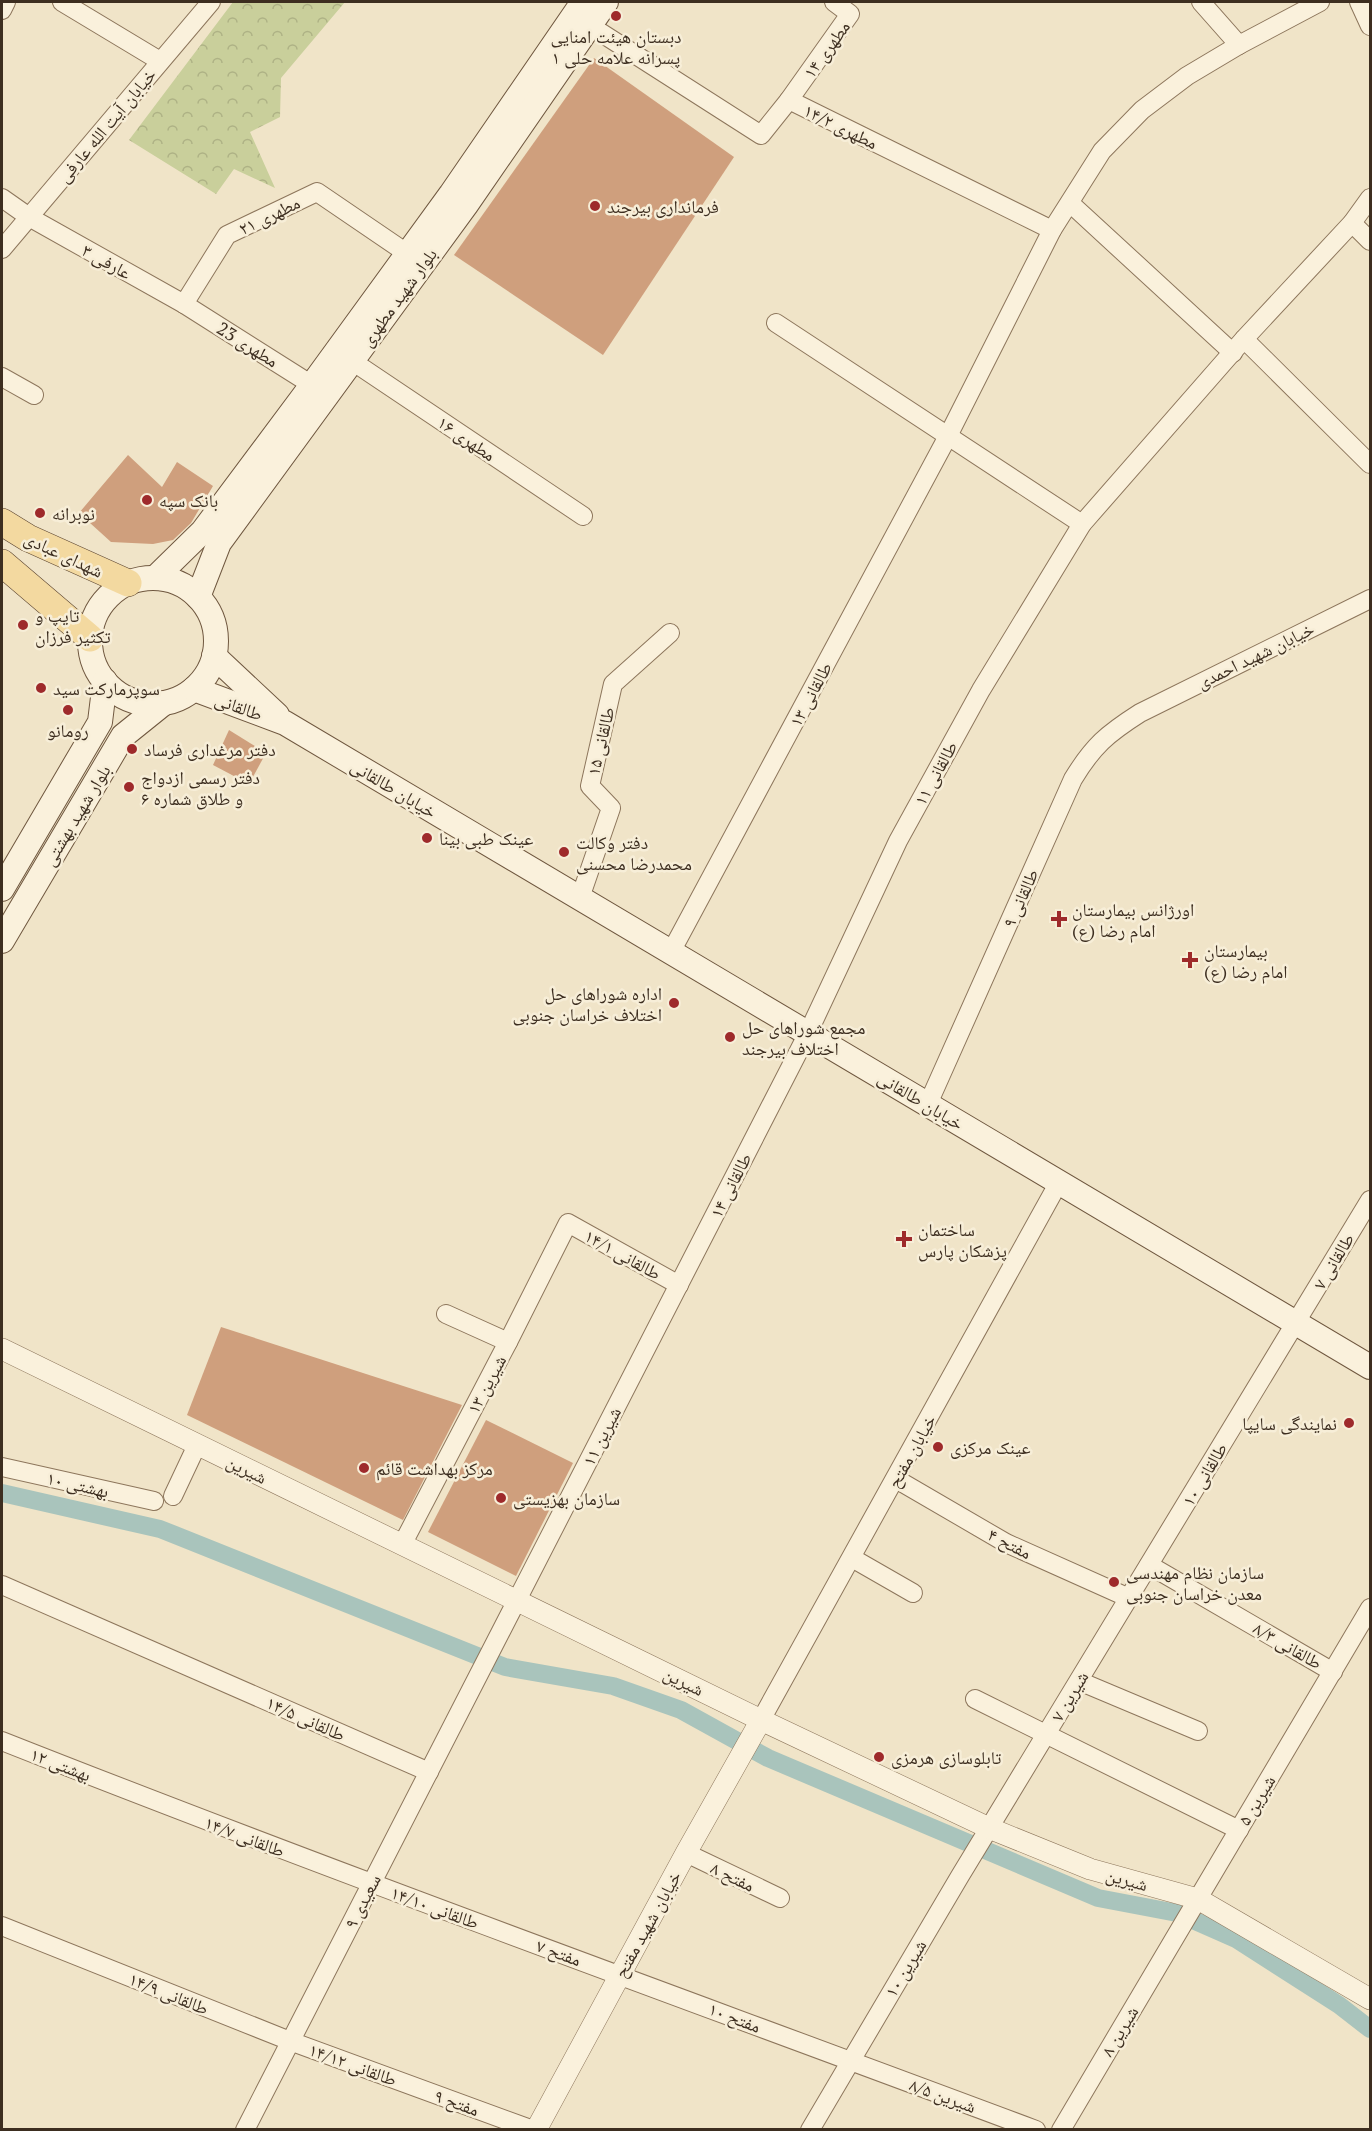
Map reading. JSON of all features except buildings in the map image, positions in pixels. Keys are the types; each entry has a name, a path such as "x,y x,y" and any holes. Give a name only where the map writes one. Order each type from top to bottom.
{"main road":[{"name":"بلوار شهید مطهری","path":"155,578 203,531 312,385 451,194 584,2"},
{"name":"بلوار شهید مطهری","path":"198,597 219,543 466,205 606,2"},
{"name":"شهدای عبادی","path":"2,522 27,538 128,583"},
{"path":"4,571 21,569 30,563 34,547 27,538"},
{"name":"شهدای عبادی","path":"4,571 90,638"},
{"path":"155,578 171,580 186,587 198,597 208,610 214,624 216,640 214,656 207,674 194,689 180,698 164,703 148,703 132,700 117,692 105,681 96,668 91,653 90,638 93,621 101,605 113,592 128,583 155,578"},
{"path":"214,656 285,723"},
{"name":"بلوار شهید بهشتی","path":"2,889 100,722 105,681"},
{"name":"طالقانی","path":"194,689 285,723"},
{"name":"بلوار شهید بهشتی","path":"2,941 123,736 164,703"},
{"name":"خیابان طالقانی","path":"285,723 1371,1367"}],"street":[{"path":"2,10 6,2"},
{"path":"62,2 160,61"},
{"name":"خیابان آیت الله عارفی","path":"2,249 211,2"},
{"name":"مطهری ۱۴","path":"789,100 855,8 834,2"},
{"path":"1201,2 1239,45"},
{"name":"طالقانی ۱۳","path":"671,952 948,436 1052,230 1102,151 1142,110 1187,76 1239,45 1320,2"},
{"path":"1359,2 1371,26"},
{"name":"مطهری ۱۴/۲","path":"589,26 761,135 789,100 1052,230"},
{"name":"مطهری ۲۱","path":"184,304 228,235 317,192 408,254"},
{"name":"عارفی ۳","path":"2,198 29,217 184,304"},
{"name":"طالقانی ۱۱","path":"808,1033 902,834 981,690 1082,524 1244,339 1352,223 1371,198"},
{"path":"1070,203 1233,353"},
{"path":"1352,223 1371,240"},
{"name":"مطهری 23","path":"184,304 312,385"},
{"path":"776,323 1082,524"},
{"path":"1244,339 1371,464"},
{"name":"مطهری ۱۶","path":"352,360 583,516"},
{"path":"2,377 34,395"},
{"name":"خیابان شهید احمدی","path":"1140,713 1371,599"},
{"name":"طالقانی ۱۵","path":"580,898 611,808 590,786 613,684 670,633"},
{"name":"طالقانی ۹","path":"928,1104 1073,779 1090,752 1116,728 1140,713"},
{"name":"طالقانی ۱۴","path":"652,1336 808,1033"},
{"name":"خیابان مفتح","path":"761,1720 1059,1182"},
{"name":"طالقانی ۷","path":"1296,1322 1371,1200"},
{"name":"طالقانی ۱۴/۱","path":"568,1223 679,1285"},
{"name":"شیرین ۱۳","path":"402,1545 568,1223"},
{"path":"446,1314 508,1342"},
{"name":"طالقانی ۱۰","path":"1149,1564 1296,1322"},
{"name":"شیرین ۱۱","path":"498,1637 652,1336"},
{"name":"شیرین","path":"2,1349 761,1720 989,1828 1090,1869 1198,1899 1371,1999"},
{"path":"173,1496 197,1445"},
{"name":"بهشتی ۱۰","path":"2,1467 154,1502"},
{"name":"مفتح ۴","path":"896,1479 1006,1543 1129,1598"},
{"path":"852,1558 913,1593"},
{"name":"شیرین ۷","path":"960,1876 1149,1564"},
{"name":"طالقانی ۸/۳","path":"1149,1564 1333,1672"},
{"name":"طالقانی ۱۴/۵","path":"2,1585 429,1772"},
{"name":"شیرین ۵","path":"1178,1933 1371,1608"},
{"name":"سعیدی ۹","path":"245,2130 498,1637"},
{"path":"1079,1681 1198,1731"},
{"path":"975,1700 1239,1830"},
{"name":"خیابان شهید مفتح","path":"535,2130 761,1720"},
{"name":"بهشتی ۱۲","path":"2,1741 120,1788"},
{"name":"طالقانی ۱۴/۷","path":"120,1788 371,1884"},
{"name":"مفتح ۸","path":"686,1853 780,1898"},
{"name":"شیرین ۱۰","path":"810,2130 960,1876"},
{"name":"طالقانی ۱۴/۱۰","path":"371,1884 499,1931"},
{"name":"طالقانی ۱۴/۹","path":"2,1926 290,2041"},
{"name":"مفتح ۷","path":"499,1931 620,1974"},
{"name":"شیرین ۸","path":"1061,2130 1178,1933"},
{"name":"مفتح ۱۰","path":"620,1974 851,2061"},
{"name":"طالقانی ۱۴/۱۲","path":"290,2041 415,2087"},
{"name":"شیرین ۸/۵","path":"851,2061 1036,2130"},
{"name":"مفتح ۹","path":"415,2087 535,2130"}],"green space":[{"path":"233,2 345,2 281,78 280,117 250,132 275,188 234,169 216,194 129,140"}],"waterway":[{"path":"2,1493 160,1529 505,1667 613,1686 681,1710 768,1758 1098,1898 1177,1913 1236,1939 1339,2005 1370,2029"}],"place":[{"name":"دبستان هیئت امنایی پسرانه علامه حلی ۱","path":"616,16"},
{"name":"فرمانداری بیرجند","path":"595,206"},
{"name":"بانک سپه","path":"147,500"},
{"name":"نوبرانه","path":"40,513"},
{"name":"تایپ و تکثیر فرزان","path":"23,625"},
{"name":"سوپرمارکت سید","path":"41,688"},
{"name":"رومانو","path":"68,710"},
{"name":"دفتر مرغداری فرساد","path":"132,749"},
{"name":"دفتر رسمی ازدواج و طلاق شماره ۶","path":"129,787"},
{"name":"عینک طبی بینا","path":"427,838"},
{"name":"دفتر وکالت محمدرضا محسنی","path":"564,852"},
{"name":"اورژانس بیمارستان امام رضا (ع)","path":"1059,919"},
{"name":"بیمارستان امام رضا (ع)","path":"1190,960"},
{"name":"اداره شوراهای حل اختلاف خراسان جنوبی","path":"674,1003"},
{"name":"مجمع شوراهای حل اختلاف بیرجند","path":"730,1037"},
{"name":"ساختمان پزشکان پارس","path":"904,1239"},
{"name":"نمایندگی سایپا","path":"1349,1423"},
{"name":"عینک مرکزی","path":"938,1447"},
{"name":"مرکز بهداشت قائم","path":"364,1468"},
{"name":"سازمان بهزیستی","path":"501,1498"},
{"name":"سازمان نظام مهندسی معدن خراسان جنوبی","path":"1114,1582"},
{"name":"تابلوسازی هرمزی","path":"879,1757"}]}
